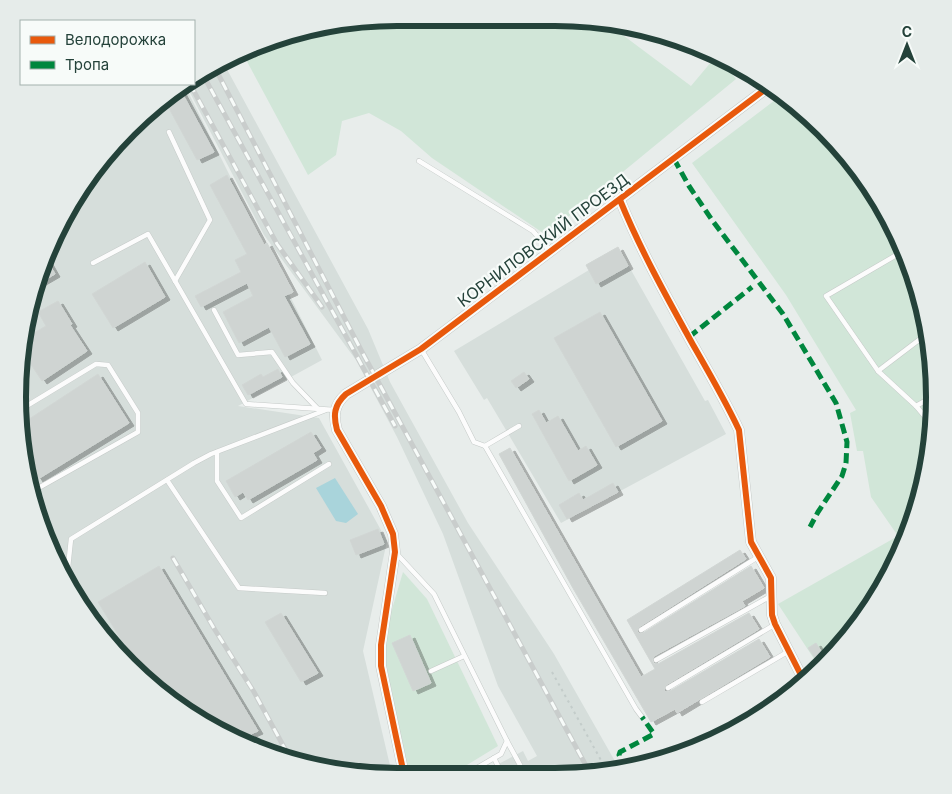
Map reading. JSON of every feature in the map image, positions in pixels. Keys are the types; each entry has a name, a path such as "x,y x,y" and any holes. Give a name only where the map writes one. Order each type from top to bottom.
{"street":[{"name":"КОРНИЛОВСКИЙ ПРОЕЗД","path":"331,410 346,394 422,349 763,91"},
{"path":"620,200 631,228 739,430 751,542 771,578 772,615 775,624 801,674"},
{"path":"331,410 337,430 390,523 393,534 395,552 381,645 381,666 402,768"}],"lane":[{"path":"169,132 210,220 175,282"},
{"path":"419,162 533,231 551,252"},
{"path":"93,263 148,234 246,404 331,410"},
{"path":"897,254 826,296 878,371 925,417"},
{"path":"214,310 238,355 272,352 293,383 318,409"},
{"path":"878,371 921,338"},
{"path":"422,349 459,412 474,442 485,446 642,718"},
{"path":"26,405 96,364 108,365 138,413 138,432 38,489"},
{"path":"916,406 926,401"},
{"path":"68,568 71,540 194,463 217,452 331,410"},
{"path":"485,446 519,426"},
{"path":"217,452 218,481 241,518 329,464"},
{"path":"167,480 240,588 325,593"},
{"path":"395,552 434,594 522,768"},
{"path":"641,630 759,556"},
{"path":"656,660 771,596"},
{"path":"668,688 775,624"},
{"path":"702,702 789,651"},
{"path":"431,671 464,656"},
{"path":"477,768 501,754 507,741"},
{"path":"494,758 499,768"}],"path":[{"path":"552,672 604,765"}],"shaded area":[{"path":"226,68 368,329 390,382 468,523 554,654 616,763 555,768 491,768 523,751 528,761 537,756 498,686 443,534 397,437 356,360 264,235 189,90"},
{"path":"188,91 322,360 238,406 319,418 387,541 363,651 391,768 349,765 325,761 255,740 212,718 171,691 118,641 103,623 76,582 54,539 46,516 33,469 29,445 26,397 29,349 33,325 46,278 64,233 103,171 153,118"},
{"path":"618,247 705,401 708,400 726,434 561,523 487,398 484,400 454,351 589,270 586,265"}],"green space":[{"path":"397,26 555,26 603,29 618,32 691,86 712,61 728,69 736,79 546,235 432,158 401,131 369,113 342,121 336,155 308,175 245,58 278,46 325,33 349,29"},
{"path":"776,99 781,103 834,153 863,191 888,233 898,255 919,325 925,373 925,421 919,469 906,516 898,539 888,561 863,603 849,623 815,661 778,604 898,536 871,497 863,451 857,451 850,413 856,410 786,295 692,163"},
{"path":"403,572 427,599 498,746 462,768 407,768 384,664 387,626"}],"water":[{"path":"335,478 358,514 346,523 336,521 316,488"}],"building":[{"path":"183,95 214,152 197,160 168,106"},
{"path":"227,175 264,245 267,243 293,292 284,296 310,344 285,357 269,327 239,343 223,312 253,296 247,283 201,307 195,296 241,272 235,260 247,254 210,185"},
{"path":"618,247 628,266 596,284 586,265"},
{"path":"145,262 165,297 113,328 92,294"},
{"path":"50,266 55,274 46,279"},
{"path":"58,301 72,324 70,325 87,351 42,381 28,360 31,334 46,326 38,312"},
{"path":"600,312 662,421 616,447 554,338"},
{"path":"278,369 282,377 248,395 242,385 261,374 263,377"},
{"path":"524,372 529,379 516,388 511,381"},
{"path":"98,374 129,423 38,479 33,469 27,420"},
{"path":"539,410 546,423 558,416 578,451 586,446 597,465 569,481 532,414"},
{"path":"311,432 321,448 313,453 317,460 248,500 243,492 235,497 226,481"},
{"path":"510,448 641,677 655,669 627,620 740,550 746,559 639,627 637,631 640,634 643,633 751,566 764,588 742,601 745,606 654,656 652,660 654,664 658,664 749,613 759,629 666,685 664,690 666,692 670,691 759,639 770,657 677,713 675,709 651,722 574,590 499,454"},
{"path":"613,483 618,492 567,519 559,505 579,493 583,500"},
{"path":"378,529 384,544 356,555 350,540"},
{"path":"159,566 258,731 251,734 254,740 233,730 191,705 153,676 129,653 98,602"},
{"path":"281,613 318,673 301,682 265,622"},
{"path":"410,635 431,683 413,691 392,643"},
{"path":"816,643 822,653 816,660 808,648"}],"railway":[{"path":"218,73 361,350 586,766"},
{"path":"206,80 395,426"},
{"path":"192,88 277,244 322,307"},
{"path":"173,558 254,692 286,750"}],"marked path":[{"path":"674,159 689,186 712,220 783,314 836,403 847,442 846,463 842,476 810,527"},
{"path":"689,337 752,287"},
{"path":"622,762 619,755 620,752 654,734 642,717"}],"cycle path":[{"path":"402,768 381,666 381,645 395,552 393,534 381,506 337,430 335,415 339,402 346,394 421,349 763,91"},
{"path":"620,200 654,272 739,430 751,542 771,578 772,615 775,624 801,674"}]}
